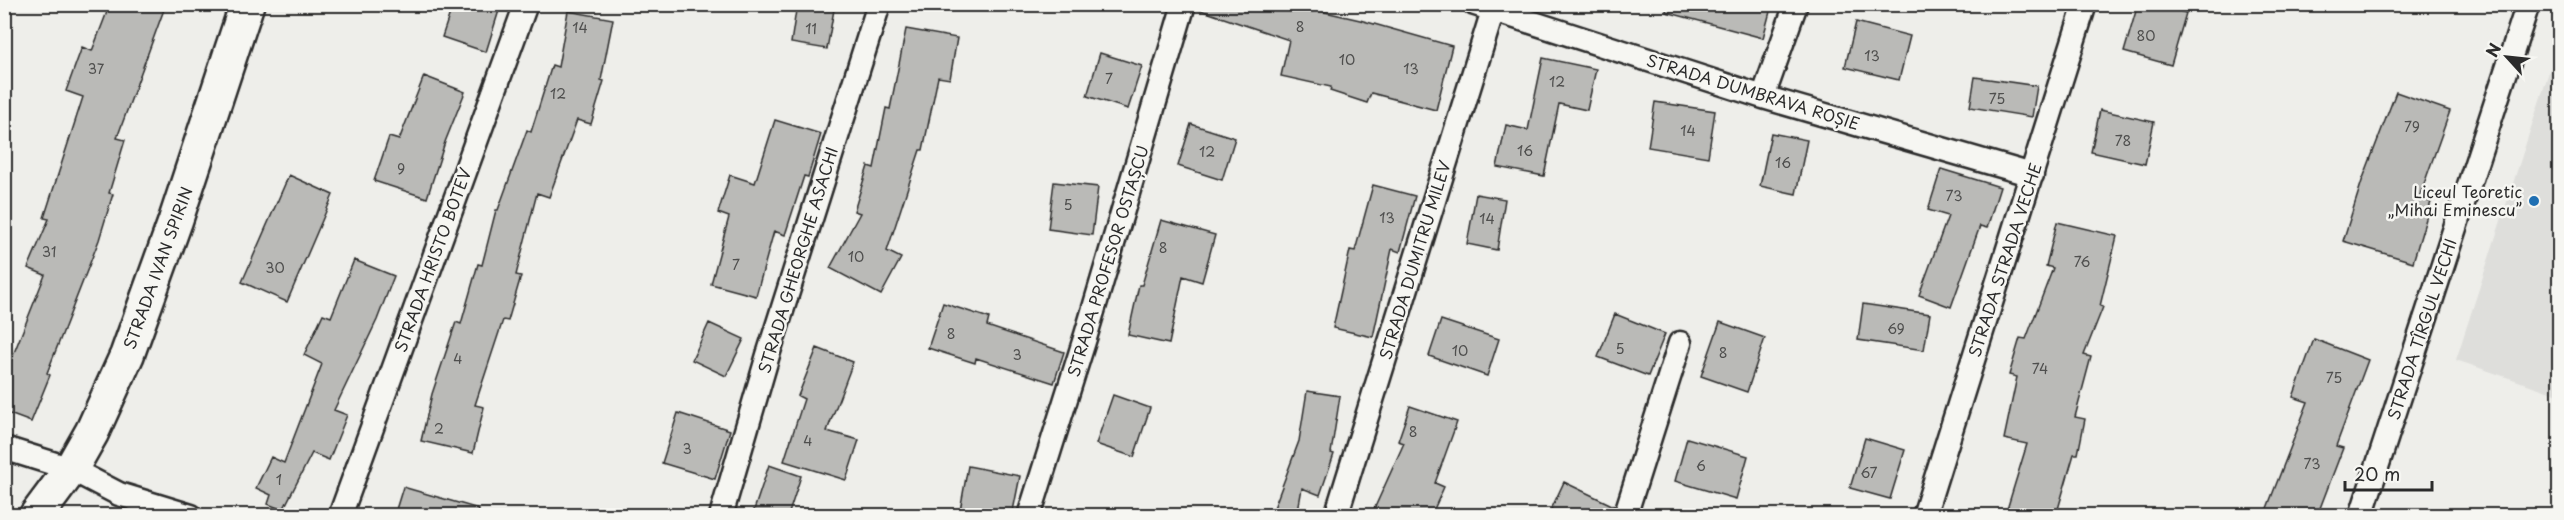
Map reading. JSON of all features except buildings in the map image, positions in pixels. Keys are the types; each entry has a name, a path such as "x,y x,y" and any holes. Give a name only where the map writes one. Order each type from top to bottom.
{"street":[{"name":"STRADA IVAN SPIRIN","path":"36,516 71,469 92,432 127,355 175,222 247,4"},
{"name":"STRADA HRISTO BOTEV","path":"340,516 526,4"},
{"name":"STRADA GHEORGHE ASACHI","path":"721,516 768,355 879,4"},
{"name":"STRADA PROFESOR OSTAȘCU","path":"1029,516 1086,334 1184,4"},
{"path":"1763,97 1796,4"},
{"name":"STRADA STRADA VECHE","path":"1924,516 2085,4"},
{"name":"STRADA TÎRGUL VECHI","path":"2361,516 2528,4"},
{"name":"STRADA DUMBRAVA ROȘIE","path":"1488,6 1763,97 2032,175"},
{"name":"STRADA DUMITRU MILEV","path":"1335,516 1488,6"},
{"path":"1624,516 1680,343"},
{"path":"4,448 71,469 119,494 190,516"}],"shaded area":[{"name":"Liceul Teoretic „Mihai Eminescu”","path":"2559,41 2559,395 2456,360"}],"place":[{"name":"Liceul Teoretic „Mihai Eminescu”","path":"2534,201"}]}
